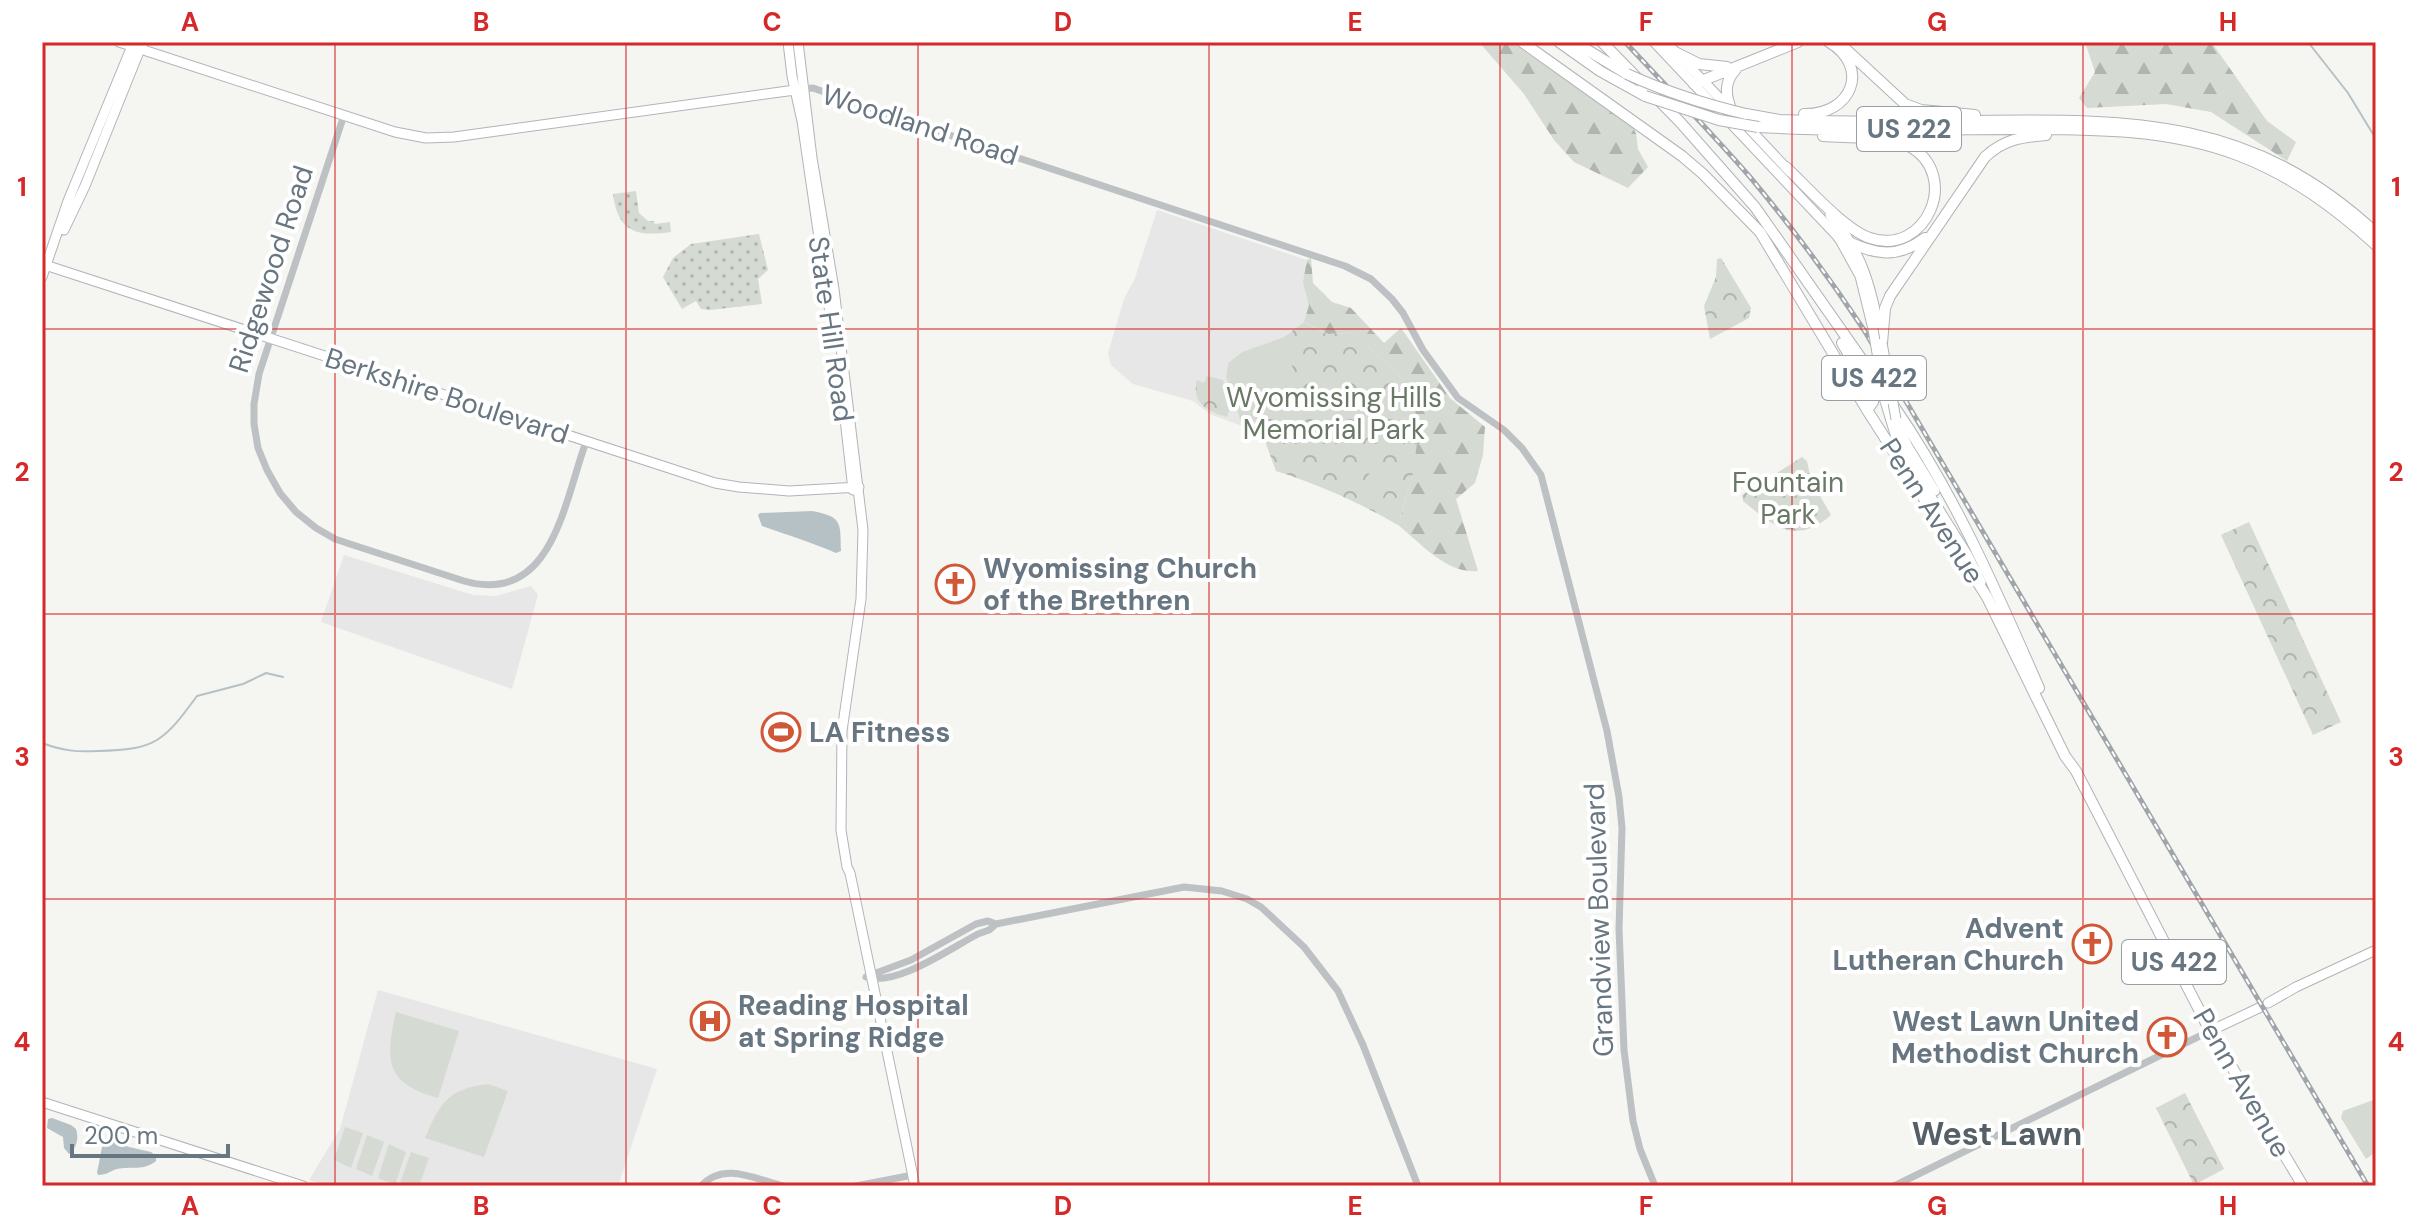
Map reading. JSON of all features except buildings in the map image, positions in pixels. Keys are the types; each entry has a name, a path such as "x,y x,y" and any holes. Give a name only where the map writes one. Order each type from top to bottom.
{"highway":[{"name":"Penn Avenue","path":"1522,42 1682,156 1760,232 1867,410 1992,595 2070,753 2073,765 2210,1031 2303,1186"},
{"name":"US 222","path":"1559,42 1600,71 1645,96 1719,120 1758,127 1832,130 2059,128 2153,134 2195,142 2260,164 2292,179 2376,245"},
{"name":"US 222","path":"1574,42 1662,91 1699,103 1779,120 2029,120 2059,128 2108,122 2168,128 2220,140 2284,167 2342,204 2376,233"},
{"name":"Penn Avenue","path":"1602,42 1680,122 1755,207 1928,457 1981,556 1992,595"},
{"path":"1699,81 1786,42"},
{"path":"1675,52 1699,64 1732,67 1798,42"},
{"path":"1746,114 1821,114 1838,106 1849,90 1851,73 1844,54 1829,42"},
{"path":"1838,42 1912,107 1925,111 2029,120"},
{"path":"1732,67 1726,85 1732,111"},
{"path":"1758,127 1907,145 1922,156 1933,175 1936,191 1934,205 1925,221 1908,235 1874,240 1855,231 1786,167"},
{"path":"1882,343 1885,308 1890,296 1985,157 1993,149 2018,137 2059,128"},
{"path":"1839,238 1870,252 1899,252 1923,240 1940,222"},
{"path":"1811,287 1871,390 1873,402 1867,410"}],"main road":[{"name":"Woodland Road","path":"119,42 137,45 409,136 443,138 799,90"},
{"name":"State Hill Road","path":"788,42 799,90"},
{"name":"State Hill Road","path":"798,42 802,121 856,487 857,617 842,731 841,830 915,1186"},
{"name":"Penn Avenue","path":"1654,42 1732,111 1836,221 1852,244 1868,277 1896,419 1915,460 1992,595"},
{"name":"Penn Avenue","path":"1666,42 1839,238 1860,276 1885,401 1898,444 1992,595"},
{"path":"42,277 44,264 85,186 137,45"},
{"name":"Berkshire Boulevard","path":"44,264 586,442 730,486 789,491 856,487"},
{"path":"2210,1031 2376,950"},
{"path":"42,1102 303,1186"}],"street":[{"name":"Woodland Road","path":"799,90 813,88 1345,266 1371,279 1403,313 1423,350 1458,398 1504,430"},
{"name":"Ridgewood Road","path":"344,115 256,383 254,424 262,459 280,493 306,521 335,539 446,576 494,585 517,578 534,566 551,544 586,442"},
{"name":"Grandview Boulevard","path":"1504,430 1522,448 1541,475 1615,770 1622,828 1620,976 1624,1050 1633,1121 1655,1186"},
{"path":"873,976 911,960 976,924 988,921 996,924 1184,887 1222,891 1247,899 1281,923 1338,991 1363,1045 1418,1186"},
{"path":"1894,1186 2210,1031"},
{"path":"701,1186 718,1174 728,1172 783,1186"},
{"path":"856,1186 913,1175"}],"shaded area":[{"path":"1157,210 1307,260 1304,282 1309,305 1304,322 1284,337 1242,352 1228,363 1226,377 1242,426 1210,414 1193,401 1133,384 1111,365 1108,353 1124,299 1135,278"},
{"path":"812,511 838,522 841,551 836,553 762,526 758,515 760,513"},
{"path":"344,555 473,595 496,596 531,586 538,595 512,689 321,622"},
{"path":"378,990 657,1069 618,1186 328,1186 309,1180 340,1129"},
{"path":"48,1119 76,1129 77,1143 69,1154 64,1148 63,1137 47,1128"},
{"path":"111,1140 151,1152 156,1156 156,1161 147,1166 117,1169 98,1175 104,1142"}],"green space":[{"path":"1479,42 1511,42 1631,125 1636,133 1638,149 1648,167 1628,188 1574,162 1554,140 1524,94"},
{"path":"2085,42 2212,43 2267,121 2296,142 2287,161 2211,112 2166,104 2087,108 2079,98 2095,72"},
{"path":"636,191 639,213 655,224 670,222 671,232 648,234 624,224 615,207 613,194"},
{"path":"759,234 768,270 758,279 762,304 710,310 701,309 696,301 682,309 663,277 673,258 691,244"},
{"path":"1311,258 1313,283 1332,302 1351,308 1384,343 1401,328 1450,398 1485,427 1483,455 1475,483 1456,499 1478,571 1466,571 1445,563 1398,525 1413,474 1413,389 1354,333 1328,334 1304,322 1309,305 1303,282 1307,260"},
{"path":"1721,258 1751,308 1749,318 1710,339 1704,306 1716,277 1717,259"},
{"path":"1729,300 1735,301 1744,317 1727,328 1719,312"},
{"name":"Wyomissing Hills Memorial Park","path":"1304,322 1327,334 1354,333 1413,389 1418,435 1413,474 1398,525 1309,482 1276,471 1263,436 1242,426 1226,377 1228,363 1242,352 1284,337"},
{"path":"1283,339 1306,408 1243,425 1232,389 1231,367 1246,352"},
{"path":"1207,376 1223,380 1227,399 1232,402 1227,417 1208,409 1196,395 1197,380 1204,383"},
{"name":"Fountain Park","path":"1802,457 1807,461 1811,480 1831,515 1818,524 1796,531 1764,518 1743,501 1742,495"},
{"path":"1371,470 1391,482 1380,502 1360,491"},
{"path":"2249,522 2341,722 2313,735 2221,535"},
{"path":"396,1012 459,1031 438,1098 408,1085 393,1068 390,1044"},
{"path":"488,1084 508,1091 484,1157 425,1138 441,1107 454,1094"},
{"path":"2185,1093 2224,1169 2194,1185 2156,1108"},
{"path":"2376,1099 2376,1152 2366,1159 2341,1118 2343,1111"},
{"path":"345,1127 363,1133 351,1168 334,1160"},
{"path":"367,1135 384,1142 372,1176 356,1169"},
{"path":"389,1144 406,1152 395,1185 378,1178"},
{"path":"411,1152 429,1158 419,1186 399,1186"}],"waterway":[{"path":"2308,42 2348,93 2376,139"},
{"path":"42,743 83,751 146,745 166,733 197,696 243,684 266,673 283,677"}],"railway":[{"path":"1625,42 1750,177 1809,252 1864,330 2368,1186"}],"place":[{"name":"Wyomissing Church of the Brethren","path":"955,584"},
{"name":"LA Fitness","path":"781,732"},
{"name":"Advent Lutheran Church","path":"2092,944"},
{"name":"Reading Hospital at Spring Ridge","path":"710,1021"},
{"name":"West Lawn United Methodist Church","path":"2167,1037"}],"district":[{"name":"West Lawn","path":"1997,1134"}]}
